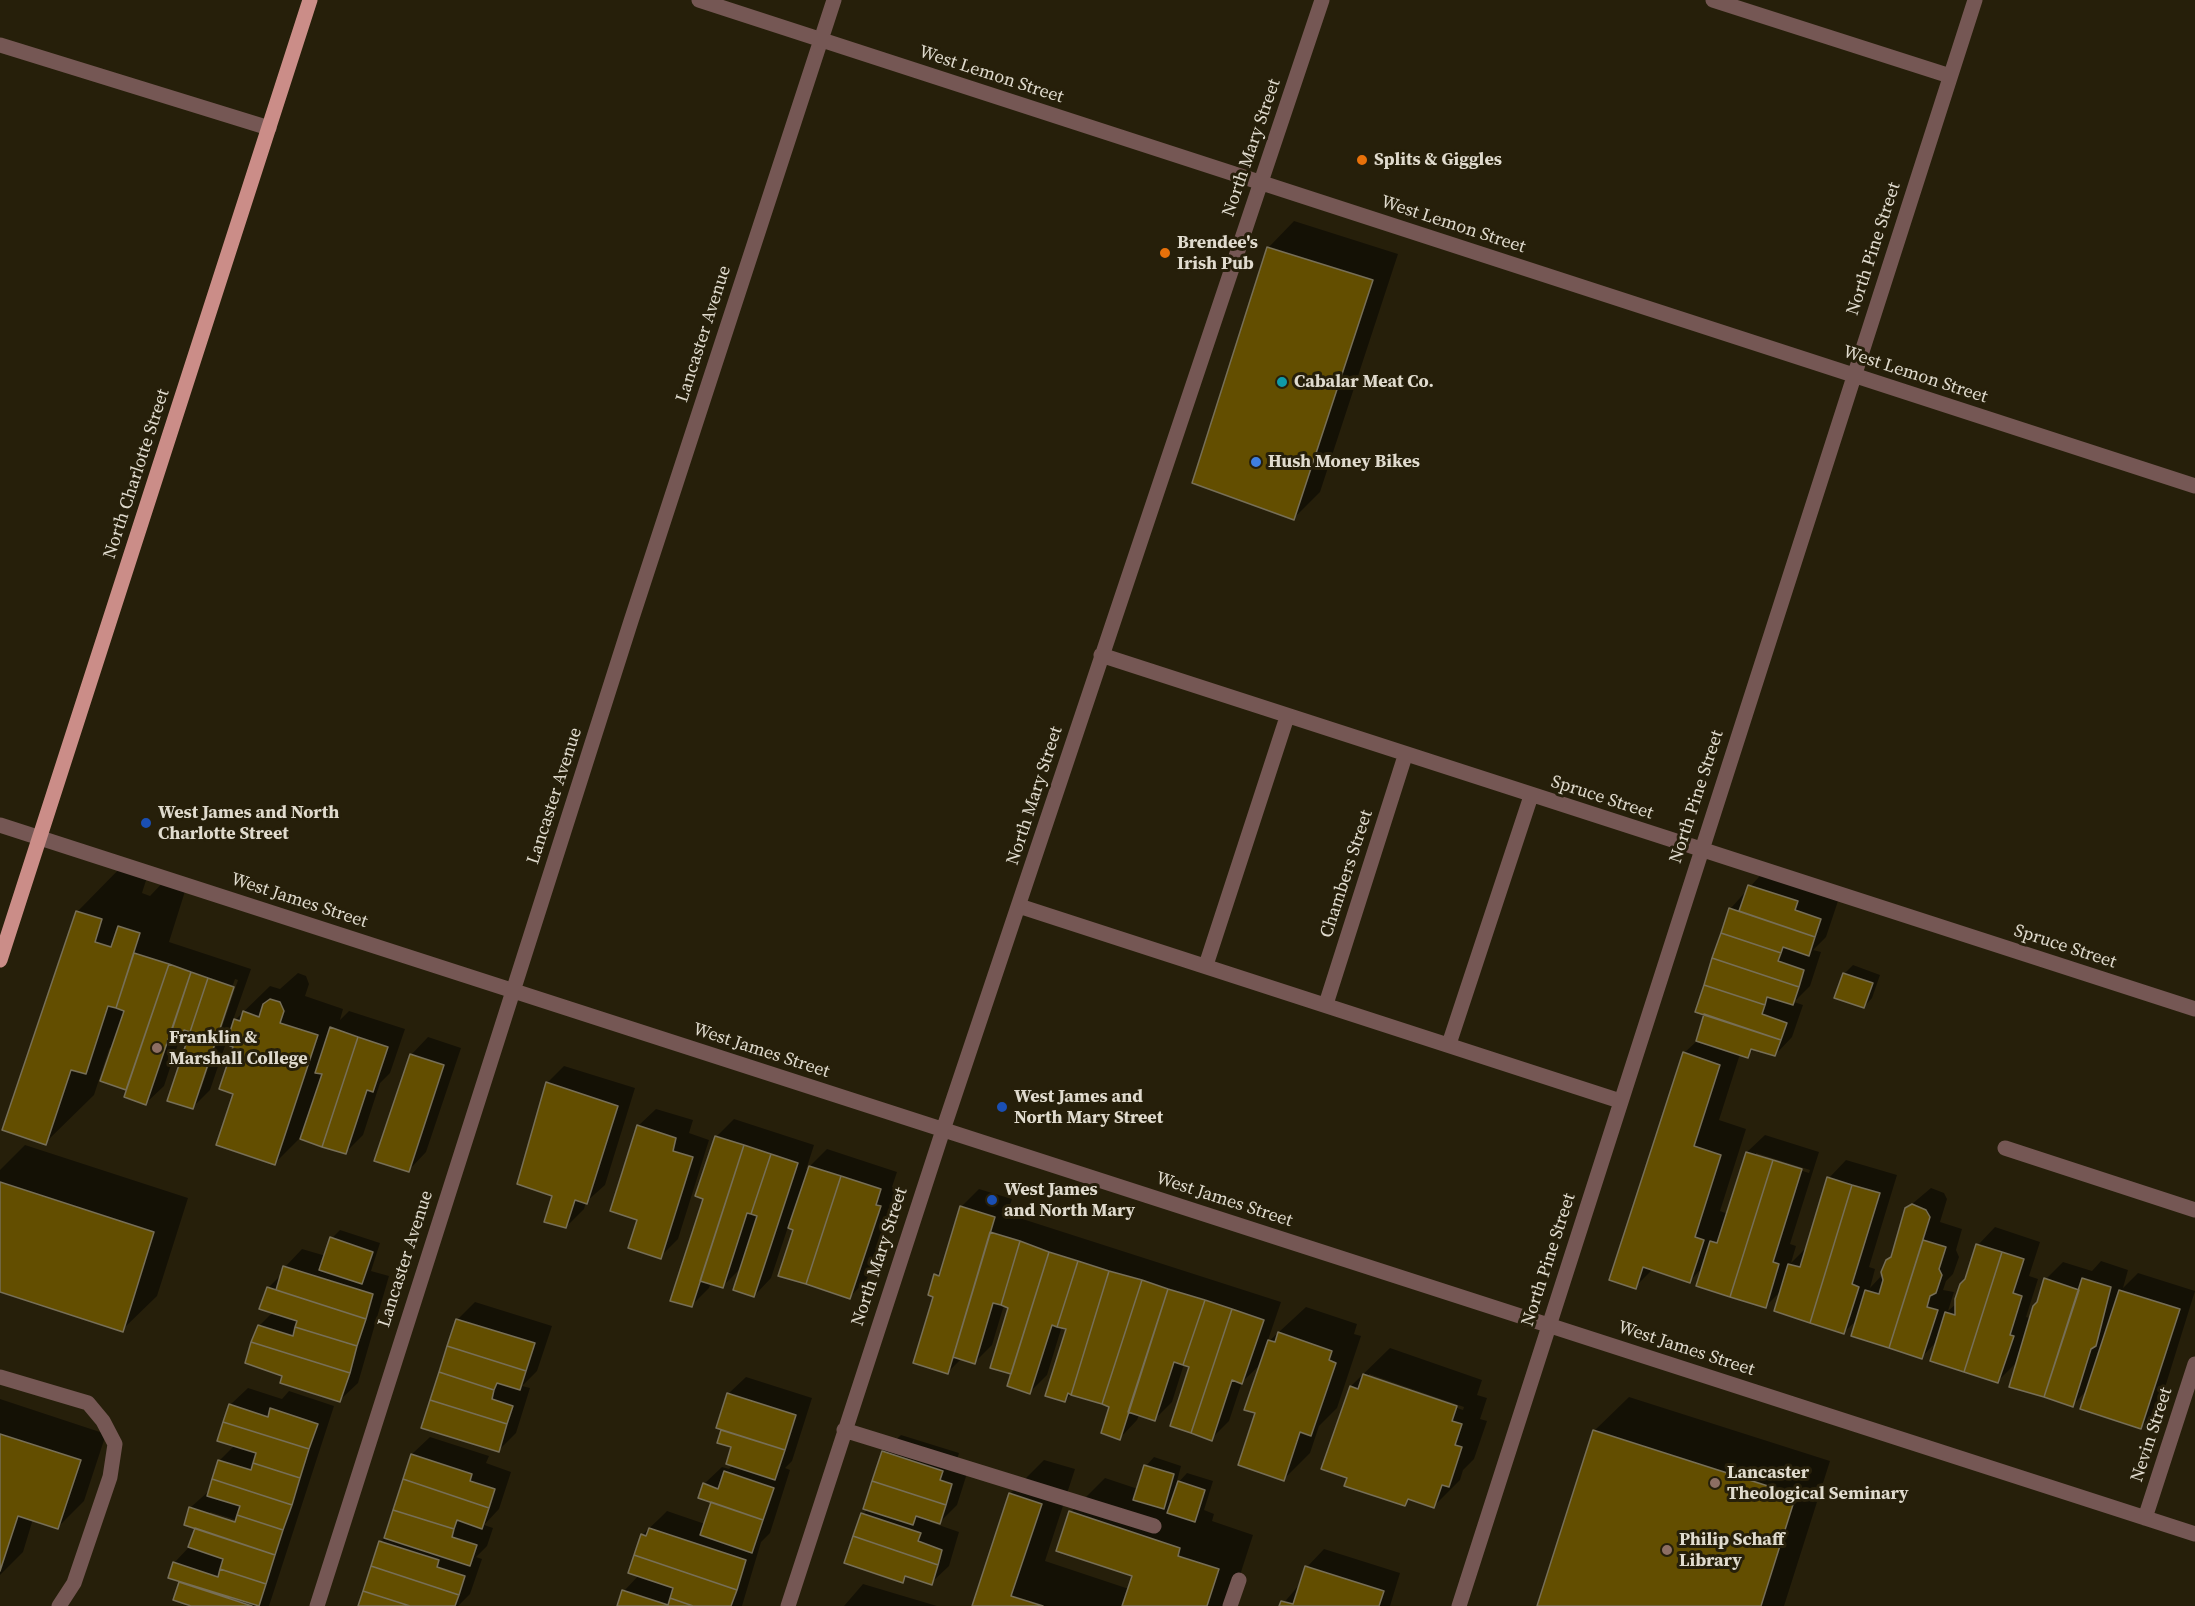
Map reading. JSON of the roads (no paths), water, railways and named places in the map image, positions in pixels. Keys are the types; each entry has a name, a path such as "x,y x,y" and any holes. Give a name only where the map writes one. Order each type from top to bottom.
{"main road":[{"name":"North Charlotte Street","path":"0,960 310,0"}],"street":[{"name":"West Lemon Street","path":"699,0 2195,486"},
{"name":"Lancaster Avenue","path":"317,1606 513,991 834,0"},
{"name":"North Mary Street","path":"788,1606 943,1130 1322,0"},
{"path":"1713,0 1950,76"},
{"name":"North Pine Street","path":"1459,1606 1700,849 1975,0"},
{"path":"0,45 268,128"},
{"name":"Spruce Street","path":"1101,656 1405,756 2195,1009"},
{"path":"1206,965 1287,717"},
{"name":"Chambers Street","path":"1326,1004 1405,756"},
{"path":"1449,1044 1531,796"},
{"name":"West James Street","path":"0,825 2195,1534"},
{"path":"1019,906 1620,1101"},
{"path":"2005,1148 2195,1210"},
{"name":"Nevin Street","path":"2145,1518 2195,1364"},
{"path":"0,1377 88,1403 103,1421 115,1444 111,1477 74,1583 59,1606"},
{"path":"844,1430 1155,1526"},
{"path":"1230,1606 1239,1580"}],"place":[{"name":"Splits & Giggles","path":"1362,160"},
{"name":"Brendee's Irish Pub","path":"1165,253"},
{"name":"Cabalar Meat Co.","path":"1282,382"},
{"name":"Hush Money Bikes","path":"1256,462"},
{"name":"West James and North Charlotte Street","path":"146,823"},
{"name":"Franklin & Marshall College","path":"157,1048"},
{"name":"West James and North Mary Street","path":"1002,1107"},
{"name":"West James and North Mary","path":"992,1200"},
{"name":"Lancaster Theological Seminary","path":"1715,1483"},
{"name":"Philip Schaff Library","path":"1667,1550"}]}
